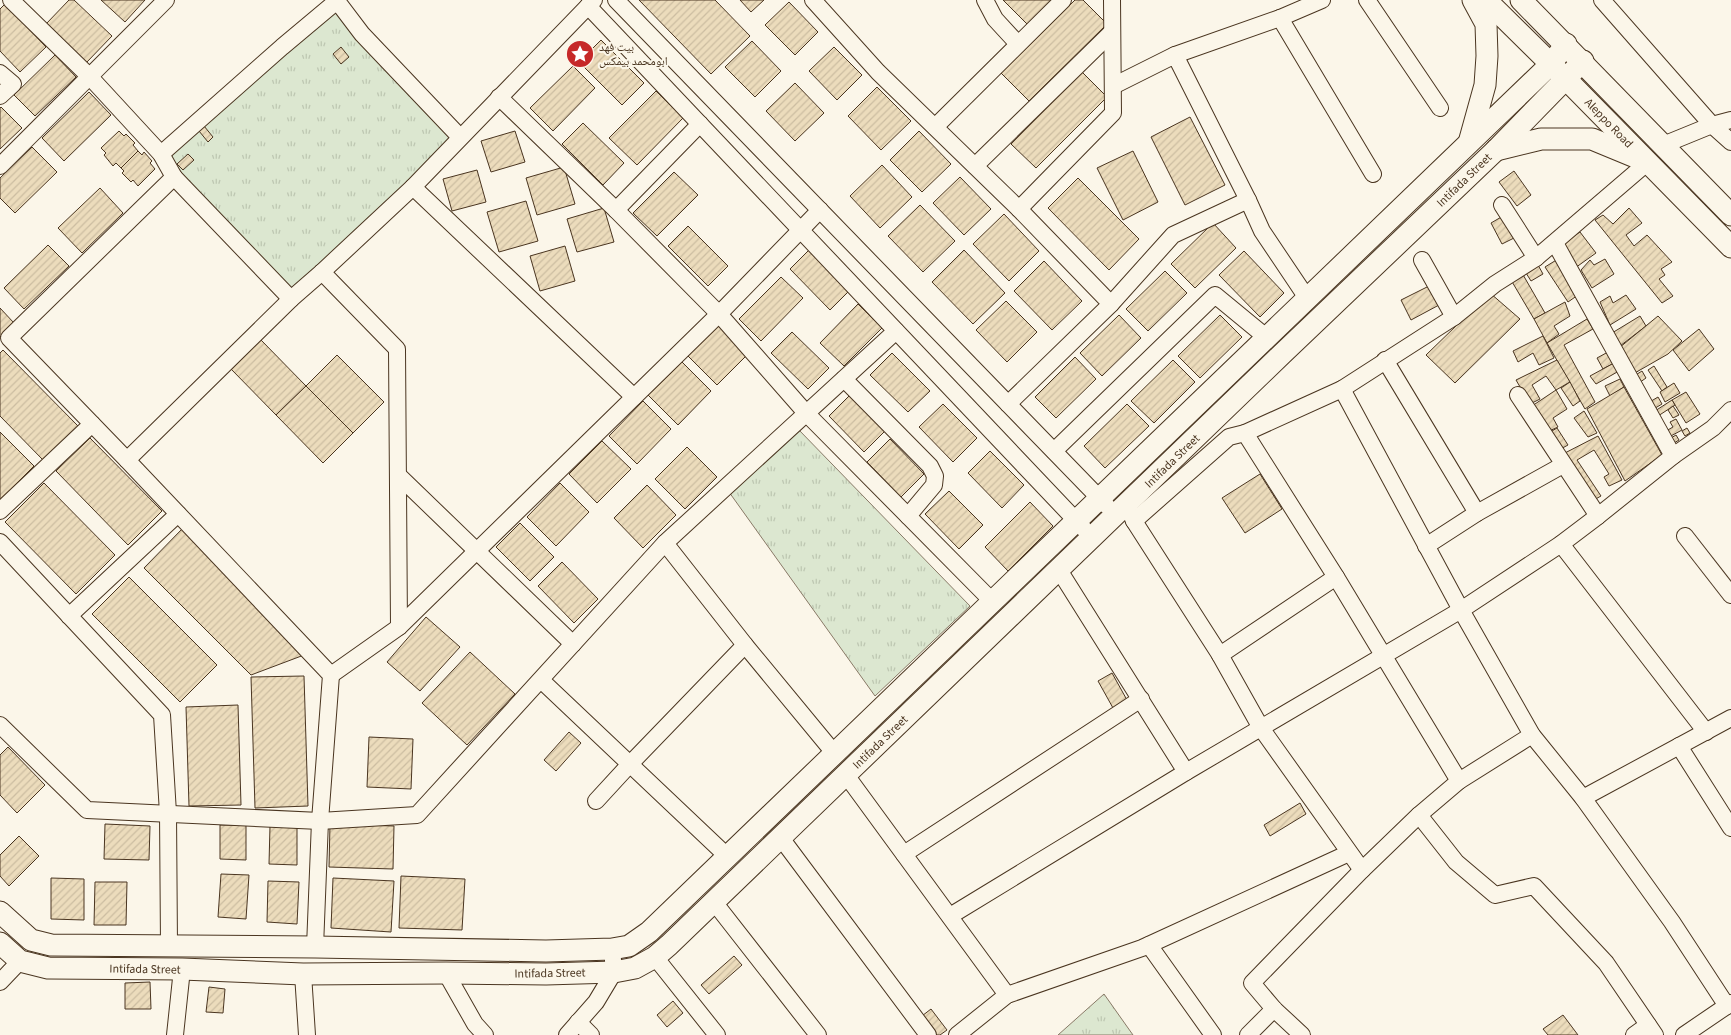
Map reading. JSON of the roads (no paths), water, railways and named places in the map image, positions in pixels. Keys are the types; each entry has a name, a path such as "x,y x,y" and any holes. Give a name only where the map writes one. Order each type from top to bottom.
{"main road":[{"path":"1468,143 1485,85 1487,56 1486,24 1473,0"},
{"name":"Aleppo Road","path":"1486,0 1731,247"},
{"name":"Aleppo Road","path":"1521,0 1731,215"},
{"name":"Intifada Street","path":"0,912 31,940 51,945 315,947 542,952 612,949 629,946 654,928 835,754 1551,64 1566,44"},
{"name":"Intifada Street","path":"20,962 48,968 182,969 303,974 446,972 546,974 614,972 635,968 662,951 1092,538 1125,513 1496,150 1583,62"},
{"path":"1496,150 1541,139 1592,139 1648,162"},
{"path":"0,943 20,962"}],"street":[{"path":"10,0 90,77 161,154 174,177 291,298"},
{"path":"0,166 166,0"},
{"path":"161,154 337,0 362,34 460,137"},
{"path":"616,0 1100,498 1125,513 1220,655 1261,728 1362,870"},
{"path":"813,0 878,72 1019,208 1111,304"},
{"path":"985,0 994,19 1018,44"},
{"path":"935,127 1063,0"},
{"path":"1019,208 1113,113 1112,0"},
{"path":"1113,86 1175,55 1280,18 1322,0"},
{"path":"1367,0 1440,108"},
{"path":"1602,0 1712,125 1731,142"},
{"path":"127,460 291,298 322,272 413,187 591,3 700,124 1092,538"},
{"path":"1280,18 1373,174"},
{"path":"975,166 1112,32"},
{"path":"1175,55 1262,231 1307,298"},
{"path":"0,73 13,84 0,96"},
{"path":"499,97 616,210 719,314 806,413 992,602"},
{"path":"1664,145 1712,125 1731,120"},
{"path":"616,210 700,124"},
{"path":"1125,513 1229,437 1245,433 1342,389 1454,317 1495,284 1536,258 1555,243 1648,162"},
{"path":"174,177 4,342 92,424 331,675 320,821 315,947"},
{"path":"413,187 634,397"},
{"path":"1008,404 1111,304 1173,235 1248,200"},
{"path":"1502,204 1536,258"},
{"path":"331,675 399,627 719,314 820,210"},
{"path":"1555,243 1673,456"},
{"path":"1422,260 1454,317"},
{"path":"322,272 397,350 399,627"},
{"path":"1054,451 1215,295 1266,337"},
{"path":"0,726 86,810 320,821 417,815 665,543 896,331"},
{"path":"1386,360 1477,513"},
{"path":"844,378 930,466 935,476 934,485 908,516"},
{"path":"1342,389 1460,610 1532,735 1583,798 1729,1005 1684,1035"},
{"path":"1518,395 1598,516"},
{"path":"950,916 1186,772 1460,610 1561,544 1673,456 1712,428 1731,410"},
{"path":"0,511 92,424"},
{"path":"1245,433 1336,577 1459,781"},
{"path":"1426,546 1477,513 1563,465"},
{"path":"398,475 574,644"},
{"path":"69,616 178,514"},
{"path":"1685,536 1731,595"},
{"path":"665,543 745,645 835,754"},
{"path":"1561,544 1706,732"},
{"path":"2,547 162,715 168,813 169,946"},
{"path":"1059,570 1186,772"},
{"path":"1220,655 1336,577"},
{"path":"596,801 745,645"},
{"path":"541,680 728,857"},
{"path":"904,854 1141,699"},
{"path":"1583,798 1731,718"},
{"path":"1302,1035 1274,1008 1252,982 1418,815 1459,781 1532,735"},
{"path":"1678,746 1731,828"},
{"path":"846,775 1007,995"},
{"path":"1418,815 1456,862 1495,895 1534,886 1606,963 1652,1030 1634,1035"},
{"path":"781,838 928,1035"},
{"path":"957,1035 1007,995 1149,945 1349,853"},
{"path":"714,902 818,1035"},
{"path":"654,928 662,951 717,1035"},
{"path":"1149,945 1213,1035"},
{"path":"567,1035 596,1002 614,972 612,949"},
{"path":"0,982 20,962"},
{"path":"175,1035 182,969"},
{"path":"446,972 475,1024 485,1035"},
{"path":"303,974 307,1035"},
{"path":"1248,1035 1274,1008"},
{"path":"578,1022 592,1035"}],"place":[{"name":"بيت فهد ابومحمد بيمكس","path":"580,54"}]}
